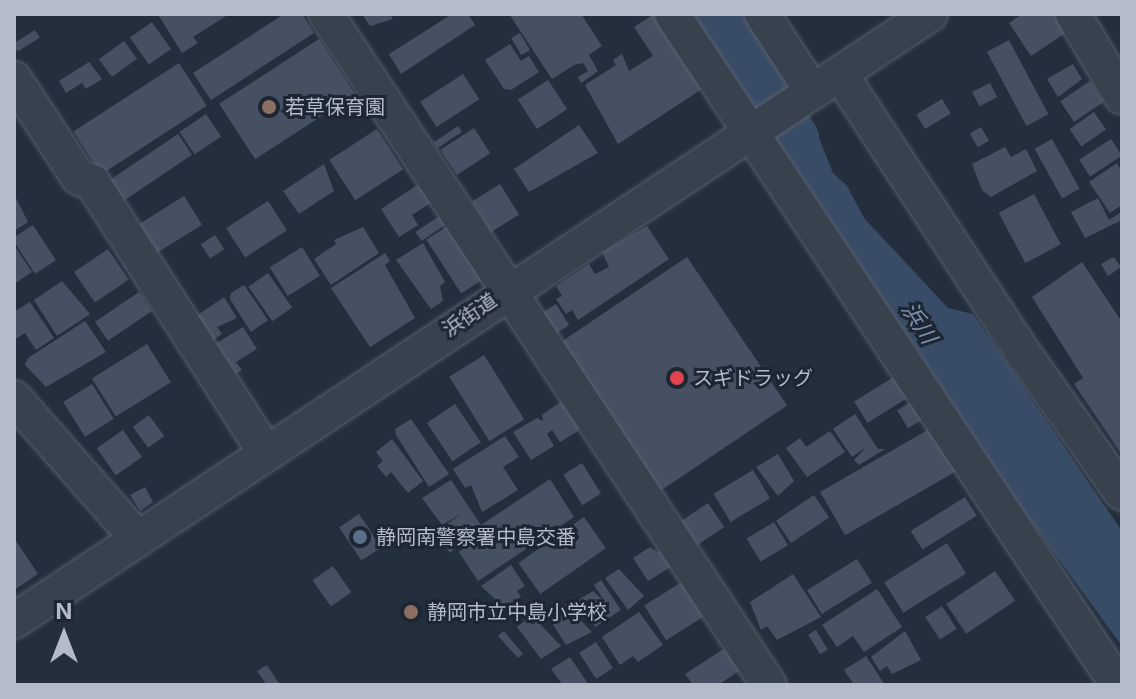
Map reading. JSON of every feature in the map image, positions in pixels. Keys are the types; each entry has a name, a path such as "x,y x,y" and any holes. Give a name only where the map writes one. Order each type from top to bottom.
{"street":[{"path":"326,14 769,685"},
{"path":"672,14 754,129 1118,685"},
{"path":"762,14 808,93"},
{"name":"浜街道","path":"15,617 138,539 507,290 930,14"},
{"path":"1073,14 1122,97"},
{"path":"845,71 849,88 1026,357 1122,493"},
{"path":"14,79 79,178 92,182 266,453"},
{"path":"14,398 138,539"}],"water":[{"path":"782,74 809,113 833,173 847,186 864,218 948,308 973,314 1122,531 1122,646 1027,516 784,150 770,140 748,95"}],"building":[{"path":"229,14 193,37 198,43 182,53 159,16"},
{"path":"284,14 302,14 314,33 211,100 193,73"},
{"path":"362,14 390,14 393,19 370,26"},
{"path":"452,14 468,14 475,25 401,74 389,54"},
{"path":"509,14 581,14 602,46 589,55 598,71 581,83 578,77 588,71 583,63 552,79"},
{"path":"654,14 705,87 618,144 585,85 616,65 613,60 622,54 629,71 653,56 634,27"},
{"path":"1022,14 1059,14 1070,30 1031,56 1009,23"},
{"path":"152,22 171,49 149,65 130,37"},
{"path":"35,30 40,38 18,51 14,43"},
{"path":"520,33 530,50 521,55 511,38"},
{"path":"319,39 355,94 255,159 219,104"},
{"path":"1009,40 1048,114 1026,126 987,52"},
{"path":"124,41 137,59 112,77 99,59"},
{"path":"510,44 521,61 529,56 539,72 511,90 504,89 485,60"},
{"path":"89,62 102,79 86,89 82,83 66,93 59,81"},
{"path":"179,63 207,106 101,174 73,132"},
{"path":"1073,64 1082,79 1058,97 1047,79"},
{"path":"463,74 479,99 437,127 420,102"},
{"path":"548,80 567,109 537,129 518,100"},
{"path":"1090,81 1104,102 1074,122 1060,101"},
{"path":"990,83 997,97 979,106 972,92"},
{"path":"942,99 951,114 925,129 916,114"},
{"path":"1094,112 1106,129 1081,146 1069,129"},
{"path":"206,114 221,136 195,154 179,132"},
{"path":"579,125 598,153 529,192 514,169"},
{"path":"458,126 462,132 438,148 434,142"},
{"path":"981,127 989,141 978,147 970,134"},
{"path":"474,128 490,153 457,175 440,150"},
{"path":"377,129 403,169 355,200 329,160"},
{"path":"178,134 192,155 122,202 108,181"},
{"path":"1052,139 1080,189 1062,199 1035,149"},
{"path":"1111,139 1122,156 1090,176 1079,160"},
{"path":"1005,147 1011,157 1026,149 1037,171 991,197 982,190 972,164"},
{"path":"1117,163 1122,172 1122,205 1110,213 1089,182"},
{"path":"324,164 334,191 299,214 283,191"},
{"path":"422,182 434,201 412,215 418,225 399,237 381,209"},
{"path":"500,184 519,215 491,232 472,201"},
{"path":"14,194 28,222 14,231"},
{"path":"1034,194 1061,244 1025,263 999,213"},
{"path":"184,196 202,225 155,255 137,226"},
{"path":"1098,198 1109,220 1120,213 1122,220 1085,238 1071,212"},
{"path":"268,201 287,230 245,258 226,228"},
{"path":"442,214 448,223 422,241 415,232"},
{"path":"33,225 56,260 35,274 14,242 14,237"},
{"path":"449,225 484,279 461,293 426,240"},
{"path":"647,226 669,259 578,320 572,310 566,314 556,299 562,296 556,286 589,264 595,274 609,267 602,252"},
{"path":"363,227 379,253 331,285 314,259 336,244 334,240"},
{"path":"215,235 224,249 210,259 201,244"},
{"path":"423,243 445,282 440,286 443,301 431,309 396,260"},
{"path":"14,245 32,272 14,284"},
{"path":"302,247 320,276 288,296 270,267"},
{"path":"108,249 129,280 95,303 74,272"},
{"path":"385,253 390,261 385,265 415,318 370,347 331,288"},
{"path":"687,257 787,405 660,491 560,343"},
{"path":"1114,257 1121,267 1108,276 1101,264"},
{"path":"1082,262 1122,322 1122,455 1074,384 1083,378 1032,297"},
{"path":"268,273 292,307 272,321 248,287"},
{"path":"62,281 90,314 57,336 34,300"},
{"path":"244,285 268,320 251,332 230,299 231,293"},
{"path":"139,292 152,311 108,341 95,322"},
{"path":"224,297 237,318 217,327 222,334 209,343 192,319"},
{"path":"30,302 54,338 36,350 25,333 14,340 14,312"},
{"path":"556,304 569,325 552,336 539,315"},
{"path":"85,321 106,352 46,387 25,365 28,358"},
{"path":"243,327 257,349 236,362 242,370 230,378 210,347"},
{"path":"147,344 171,382 116,417 92,378"},
{"path":"484,355 524,419 490,441 449,377"},
{"path":"900,373 913,394 867,423 854,402"},
{"path":"92,384 114,419 85,437 63,402"},
{"path":"565,399 583,428 560,442 552,430 547,434 554,446 531,460 513,432 537,418 543,421 542,415"},
{"path":"916,399 927,417 908,428 897,410"},
{"path":"455,404 481,442 453,461 427,423"},
{"path":"855,414 878,449 885,449 859,465 854,460 866,447 852,457 833,429"},
{"path":"149,415 164,436 148,448 133,427"},
{"path":"411,419 449,474 429,487 396,435 395,429"},
{"path":"931,428 956,471 845,535 820,492"},
{"path":"123,430 142,457 116,475 97,448"},
{"path":"830,431 845,452 807,477 786,448 800,438 806,447"},
{"path":"505,436 519,457 503,467 518,490 482,512 471,485 465,488 453,469"},
{"path":"392,439 423,481 408,493 391,472 386,477 377,466 383,461 376,452"},
{"path":"778,454 794,481 778,496 756,467"},
{"path":"582,463 601,494 582,505 563,475"},
{"path":"753,470 770,498 731,522 714,494"},
{"path":"550,479 574,517 478,581 459,552 475,540 466,526 470,534 450,553 436,532 463,513 442,525 422,498 451,480 481,525"},
{"path":"145,487 153,502 140,511 130,495"},
{"path":"814,495 829,517 791,543 776,521"},
{"path":"965,497 977,516 922,550 911,531"},
{"path":"708,503 724,527 695,547 679,523"},
{"name":"静岡南警察署中島交番","path":"359,514 381,547 361,561 339,527"},
{"path":"584,517 606,548 540,594 518,563"},
{"path":"774,522 788,545 760,562 747,538"},
{"path":"14,538 38,574 14,590"},
{"path":"947,543 966,574 903,613 884,582"},
{"path":"650,547 658,552 664,548 674,565 648,581 633,558"},
{"path":"857,559 872,583 822,614 807,590"},
{"path":"511,565 525,586 517,591 521,597 503,607 481,586"},
{"path":"333,566 351,592 331,607 313,580"},
{"path":"619,569 644,596 628,610 605,578"},
{"path":"995,571 1015,601 966,634 946,604"},
{"path":"793,574 821,617 777,640 767,626 761,630 750,602"},
{"path":"601,580 621,610 595,627 577,601 593,591 605,602 594,585"},
{"path":"685,580 707,615 666,640 644,605"},
{"path":"877,589 902,627 864,652 853,636 837,647 822,625"},
{"path":"565,604 592,632 566,645 547,615"},
{"path":"942,606 957,629 940,640 925,617"},
{"path":"639,612 663,645 638,662 633,656 620,665 602,637"},
{"path":"527,619 532,625 537,621 561,646 541,659 517,627"},
{"path":"816,630 828,650 820,654 808,635"},
{"path":"504,631 523,654 518,658 498,636"},
{"path":"905,631 921,660 892,674 887,666 880,671 871,657"},
{"path":"596,642 613,668 596,679 579,653"},
{"path":"722,650 731,652 742,669 718,685 693,685 685,674"},
{"path":"866,656 885,685 854,685 844,670"},
{"path":"570,657 589,685 563,685 551,669"},
{"path":"267,665 280,685 267,685 257,671"}],"waterway":[{"name":"浜川","path":"715,14 796,138"}],"place":[{"name":"若草保育園","path":"269,107"},
{"name":"スギドラッグ","path":"677,378"},
{"name":"静岡南警察署中島交番","path":"360,537"},
{"name":"静岡市立中島小学校","path":"411,612"}]}
